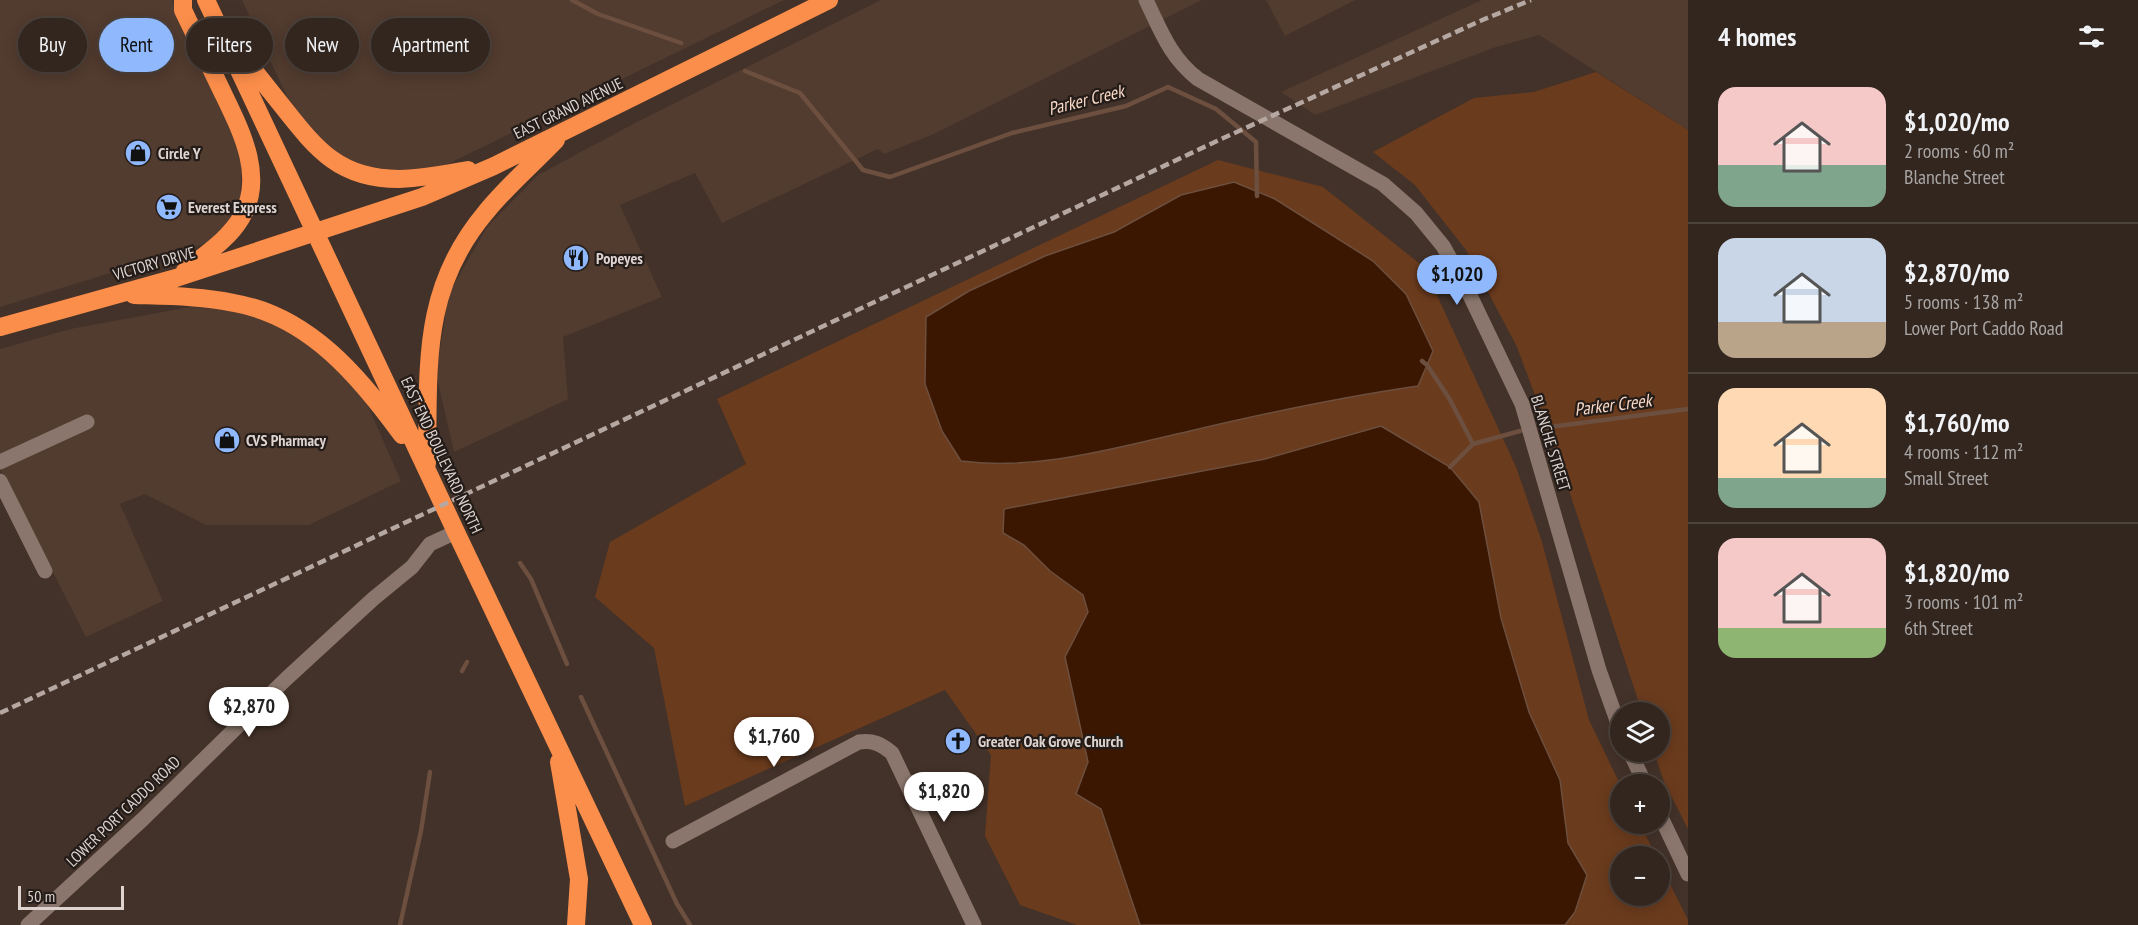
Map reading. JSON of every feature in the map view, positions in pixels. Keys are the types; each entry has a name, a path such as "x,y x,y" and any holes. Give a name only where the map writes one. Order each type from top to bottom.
{"highway":[{"path":"177,278 221,241 240,219 249,199 251,176 248,153 238,123 183,10 183,0"},
{"name":"EAST END BOULEVARD NORTH","path":"206,0 215,18"},
{"name":"EAST GRAND AVENUE","path":"317,233 414,200 494,166 829,0"},
{"name":"EAST END BOULEVARD NORTH","path":"240,72 456,532 644,925"},
{"path":"255,72 308,139 327,157 366,175 398,179 420,178 494,166"},
{"path":"426,468 432,328 447,276 464,242 485,213 566,130"},
{"name":"VICTORY DRIVE","path":"0,327 177,278 317,233"},
{"path":"117,294 234,302 255,308 302,329 331,352 365,387 426,468"},
{"path":"555,740 577,867 576,925"}],"street":[{"name":"BLANCHE STREET","path":"1146,0 1169,48 1188,71 1198,79 1383,184 1431,229 1449,255 1466,285 1522,404 1599,670 1610,702"},
{"path":"0,462 87,422"},
{"path":"0,481 45,571"},
{"name":"LOWER PORT CADDO ROAD","path":"28,925 143,819 286,679 373,599 412,567 430,544 456,532"},
{"path":"674,841 859,742 869,741 882,744 892,753 974,925"},
{"path":"1669,834 1688,874"}],"shaded area":[{"path":"0,0 172,0 186,29 186,72 206,72 242,155 240,213 211,242 0,307"},
{"path":"242,0 784,0 446,165 403,173 356,164 319,141 289,101 273,67 273,18 250,18"},
{"path":"881,0 1202,0 934,134 884,154 878,149 722,223 695,173 620,205 662,297 563,337 568,399 454,452 436,374 449,293 487,227 538,175 633,124"},
{"path":"1266,0 1355,0 1285,36"},
{"path":"1482,0 1688,0 1688,130 1539,35 1496,47 1315,115 1281,92"},
{"path":"1596,72 1688,130 1688,829 1670,794 1670,774 1661,774 1657,762 1670,762 1670,702 1639,702 1558,457 1517,347 1466,250 1415,185 1373,152 1474,98 1534,92"},
{"path":"1218,160 1323,187 1424,267 1516,467 1542,542 1589,720 1615,774 1610,774 1610,834 1645,834 1651,846 1610,846 1610,906 1670,906 1670,884 1688,920 1688,925 1565,925 1575,912 1587,875 1568,843 1560,780 1529,712 1501,618 1479,502 1450,467 1381,426 1003,533 1024,545 1050,571 1083,595 1088,612 1065,657 1088,762 1076,794 1100,808 1140,925 1077,925 1020,905 985,836 991,755 945,690 685,806 654,648 595,597 610,542 746,464 717,399","holes":["1181,195 1275,199 1373,261 1406,294 1418,385 1293,407 925,384 926,317 1045,256 1114,232"]},
{"path":"1234,182 1275,199 1373,261 1406,294 1433,351 1418,386 1304,406 1076,456 1019,463 961,461 942,431 925,384 926,317 969,291 1045,256 1114,232 1181,195"},
{"path":"190,307 251,312 308,342 361,390 401,481 309,525 206,525 145,494 120,504 163,601 86,637 0,469 0,349 70,329"},
{"path":"1381,426 1450,467 1479,502 1501,618 1529,712 1560,780 1568,843 1587,875 1575,912 1565,925 1140,925 1101,809 1076,794 1088,762 1065,657 1088,612 1083,595 1050,571 1024,545 1003,533 1004,509 1265,459"}],"waterway":[{"name":"Parker Creek","path":"572,0 598,14 681,43"},
{"name":"Parker Creek","path":"745,71 800,93 863,170 890,177 1012,133 1126,106 1168,87 1216,109 1256,142 1257,196"},
{"name":"Parker Creek","path":"1422,361 1449,398 1473,444 1520,431"},
{"name":"Parker Creek","path":"1542,428 1688,409"},
{"path":"1450,467 1473,444"},
{"path":"520,563 531,579 567,664"},
{"path":"462,671 467,662"},
{"path":"581,697 677,904 690,925"},
{"path":"400,925 421,831 430,772"}],"railway":[{"path":"0,713 1217,141 1531,0"}],"place":[{"name":"Circle Y","path":"138,153"},
{"name":"Everest Express","path":"169,207"},
{"name":"Popeyes","path":"576,258"},
{"name":"CVS Pharmacy","path":"227,440"},
{"name":"Greater Oak Grove Church","path":"958,741"}]}
